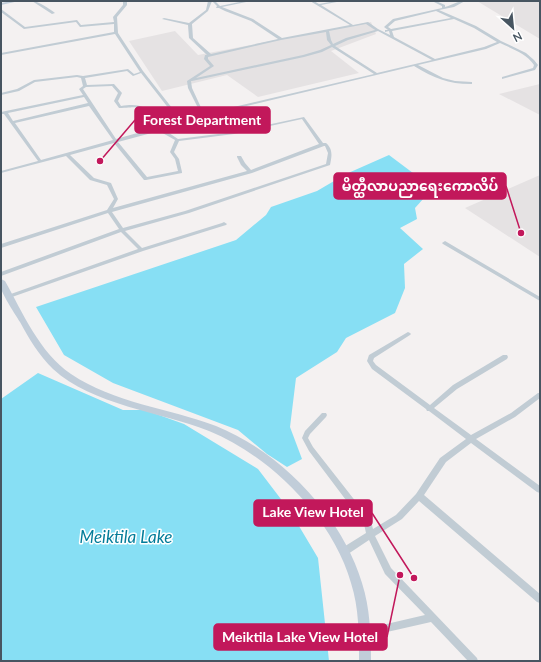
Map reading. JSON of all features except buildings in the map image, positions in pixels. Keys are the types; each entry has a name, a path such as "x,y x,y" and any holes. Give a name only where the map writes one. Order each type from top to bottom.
{"street":[{"path":"1,4 17,1"},
{"path":"34,1 39,6 49,8 53,13"},
{"path":"1,172 116,142 175,124 175,114 142,72 116,33 115,17 125,5 125,1"},
{"path":"207,10 210,1"},
{"path":"213,1 218,7 254,21 281,39"},
{"path":"190,24 207,10 249,1"},
{"path":"312,1 353,26"},
{"path":"318,5 340,1"},
{"path":"434,1 444,6 443,8"},
{"path":"189,81 304,56 333,46 347,39 386,27 394,20 436,10 464,1"},
{"path":"1,10 24,28 77,21 80,26 115,23"},
{"path":"436,10 475,27 534,60 536,65 534,69 503,78"},
{"path":"164,18 190,24"},
{"path":"382,32 453,18"},
{"path":"189,81 212,66 206,59 206,56 281,39 368,23 376,31 382,32 435,60"},
{"path":"190,24 191,38 210,55"},
{"path":"386,27 390,30 392,38"},
{"path":"327,31 329,40 333,46 377,74"},
{"path":"1,54 116,33"},
{"path":"176,119 415,65 485,48 500,42"},
{"path":"415,65 438,79 458,83 471,83"},
{"path":"1,94 18,90 34,81 77,76 83,77 128,70 132,75 142,72"},
{"path":"83,77 85,86"},
{"path":"189,81 190,88 203,114"},
{"path":"156,119 145,107 132,105 120,107 116,101 120,94 113,85 85,86 81,89 116,142 146,178 180,172 172,152 177,140"},
{"path":"3,113 85,96"},
{"path":"12,122 90,104"},
{"path":"3,113 12,122 40,161"},
{"path":"159,129 177,140 234,133 303,118 322,145"},
{"path":"1,246 108,211 250,172 322,145 326,144 330,153 328,165 187,212 122,230 1,274"},
{"path":"67,154 92,179 109,184 116,200 108,211"},
{"path":"239,157 250,172"},
{"path":"108,211 122,230 141,250"},
{"path":"10,296 141,250 224,224"},
{"path":"445,243 540,299"},
{"path":"1,281 38,345 67,375 113,397 214,429 248,447 272,464 308,499 325,520 345,551 355,576 361,603 365,633 364,661"},
{"path":"408,334 371,357 370,362 388,379 540,490"},
{"path":"429,409 455,387 505,357"},
{"path":"345,551 399,517 419,496 443,460 472,439 513,415 540,395"},
{"path":"324,415 307,433 305,438 311,449 368,522 371,536 388,571 474,661"},
{"path":"419,496 540,599"},
{"path":"365,633 432,618"}],"shaded area":[{"path":"477,1 540,1 540,39"},
{"path":"371,22 376,34 331,51 359,73 258,97 227,75 162,91 129,41 175,31 198,55"},
{"path":"540,84 540,115 499,94"},
{"path":"540,175 540,257 465,208"}],"water":[{"path":"389,155 433,188 415,208 417,219 400,228 423,249 404,264 405,288 395,313 346,338 337,352 296,378 290,427 302,459 287,467 267,454 238,430 113,383 64,355 36,307 236,240 266,215 271,207 317,191 346,174"},
{"name":"Meiktila Lake","path":"38,373 123,410 145,410 184,424 258,469 290,511 318,558 329,661 1,661 1,399"}],"place":[{"name":"Forest Department","path":"100,161"},
{"name":"မိတ္ထီလာပညာရေးကောလိပ်","path":"521,233"},
{"name":"Meiktila Lake View Hotel","path":"400,575"},
{"name":"Lake View Hotel","path":"414,578"}]}
